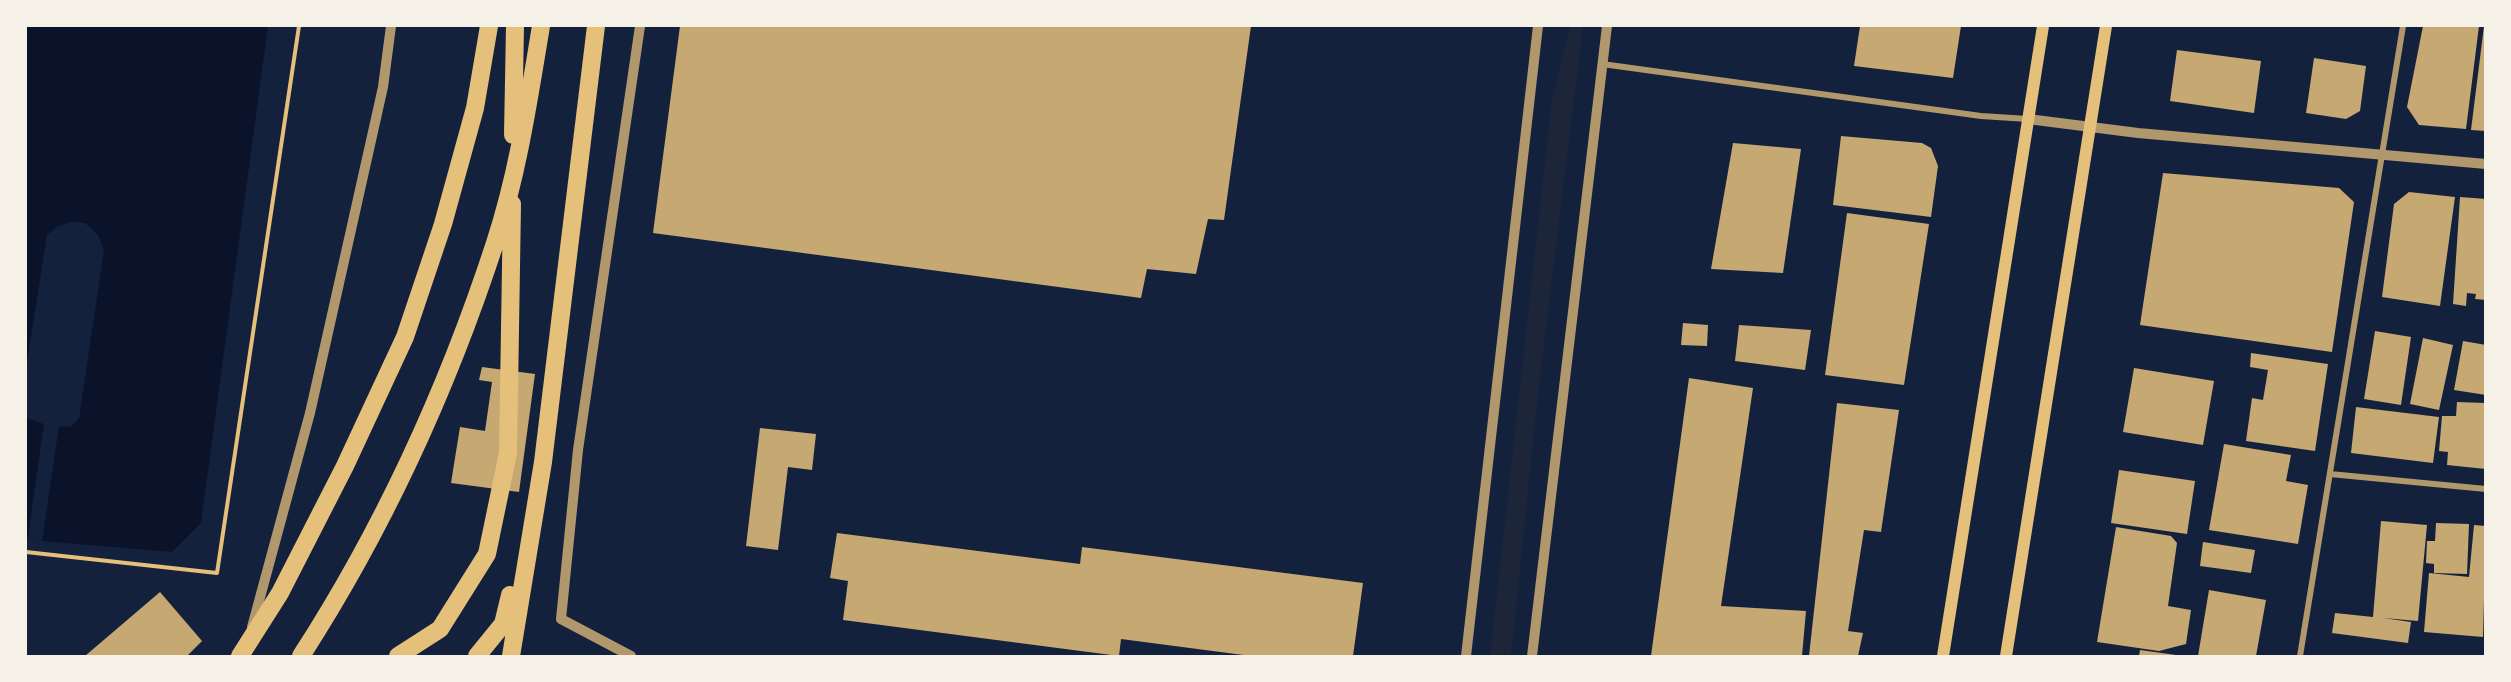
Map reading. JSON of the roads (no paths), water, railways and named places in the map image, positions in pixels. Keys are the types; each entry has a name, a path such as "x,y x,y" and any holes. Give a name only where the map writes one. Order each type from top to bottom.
{"highway":[{"path":"239,657 280,593 345,466 405,337 443,224 475,108 489,26"},
{"path":"398,657 440,629 487,554 508,453 515,26"},
{"path":"301,657 325,619 397,488 453,355 496,242 524,126 541,26"},
{"path":"511,657 543,462 596,26"},
{"path":"477,657 503,624 543,462"}],"main road":[{"path":"1943,657 2043,26"},
{"path":"2006,657 2106,26"}],"street":[{"path":"239,657 254,624 281,514 310,413 383,87 392,26"},
{"path":"631,657 561,619 578,450 640,26"},
{"path":"1466,657 1538,26"},
{"path":"1532,657 1607,26"},
{"path":"2300,657 2403,26"},
{"path":"1602,64 1969,114 2486,164"},
{"path":"2330,474 2486,489"}]}
